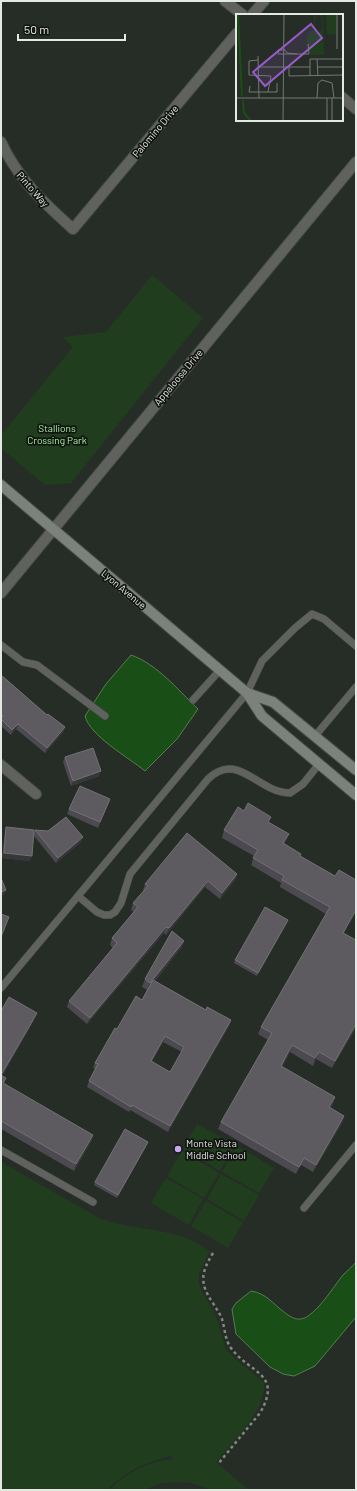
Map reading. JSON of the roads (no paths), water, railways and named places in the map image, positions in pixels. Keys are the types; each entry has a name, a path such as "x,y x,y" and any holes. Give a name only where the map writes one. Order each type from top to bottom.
{"street":[{"path":"225,1 242,14"},
{"path":"253,14 264,1"},
{"name":"Palomino Drive","path":"73,229 236,34"},
{"path":"343,98 356,109"},
{"name":"Pinto Way","path":"1,142 8,157 23,179 42,201 73,229"},
{"name":"Appaloosa Drive","path":"1,593 356,162"},
{"name":"Lyon Avenue","path":"1,485 247,693 262,716 356,795"},
{"name":"Lyon Avenue","path":"247,693 273,702 356,770"},
{"path":"1,765 36,794"}],"lane":[{"path":"1,988 247,693 262,661 295,628 312,614 324,619 356,646"},
{"path":"1,645 23,662 37,665 105,716"},
{"path":"193,700 220,670"},
{"path":"315,736 356,688"},
{"path":"78,896 96,912 104,915 110,915 115,912 121,903 130,874 208,779 218,771 227,768 236,769 276,790 290,793 303,784 319,764"},
{"path":"304,1208 356,1145"},
{"path":"1,1150 93,1202"}],"place":[{"name":"Monte Vista Middle School","path":"178,1149"}],"park label":[{"name":"Stallions Crossing Park","path":"57,434"}]}
